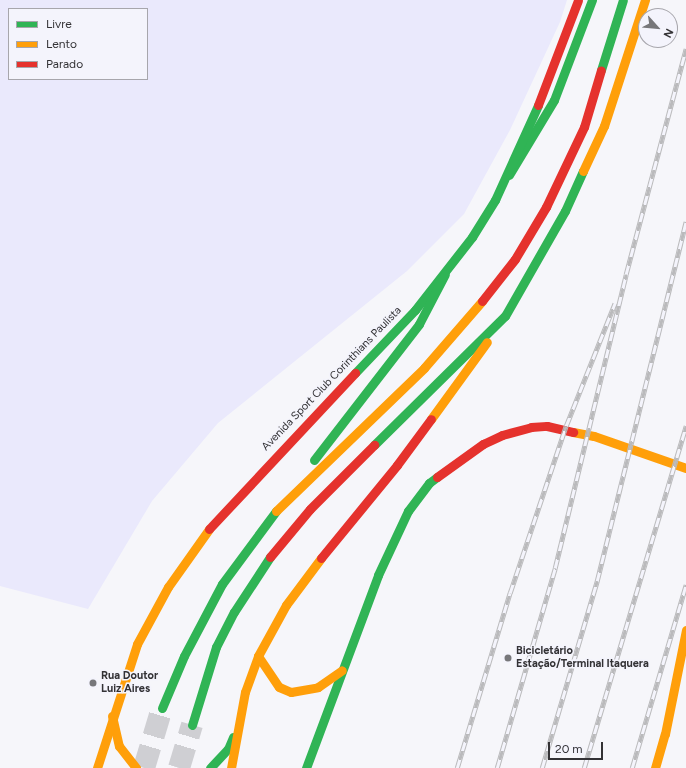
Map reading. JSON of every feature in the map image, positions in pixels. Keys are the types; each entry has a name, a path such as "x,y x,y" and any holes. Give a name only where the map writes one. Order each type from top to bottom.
{"main road":[{"name":"Avenida Sport Club Corinthians Paulista","path":"97,768 112,715 137,644 168,587 205,533 243,490 379,350 445,274 472,237 509,175 546,87 578,0"},
{"path":"509,175 554,100 592,0"},
{"path":"280,506 403,390 470,316 515,259 546,207 584,127 623,0"},
{"path":"231,768 236,731 245,692 258,656 286,605 308,575 397,465 505,316 552,237 580,182 604,126 646,0"},
{"path":"162,708 184,656 222,584 358,401 419,324 445,274"},
{"path":"192,725 216,647 234,612 278,545 310,509 505,316"},
{"path":"306,768 375,583 408,512 429,483 483,444 525,429 547,426 594,436 686,468"},
{"path":"655,768 665,734 686,630"},
{"path":"258,656 279,687 291,692 318,687 342,670"},
{"path":"112,715 119,746 136,768"},
{"path":"210,768 228,749 236,731"}],"shaded area":[{"path":"0,0 567,0 560,22 510,130 464,214 407,271 218,423 152,501 88,609 0,586"}],"tunnel":[{"path":"144,768 162,708"},
{"path":"179,768 192,725"}],"railway":[{"path":"497,768 555,568 626,274 686,49"},
{"path":"542,768 597,581 686,222"},
{"path":"457,768 510,593 566,426 615,303"},
{"path":"584,768 686,426"},
{"path":"632,768 686,585"}],"traffic: fast":[{"path":"509,175 554,100 592,0"},
{"path":"601,70 623,0"},
{"path":"355,373 415,310 472,237 495,200 538,105"},
{"path":"374,445 505,316 565,211 583,171"},
{"path":"314,460 419,324 445,274"},
{"path":"306,768 378,575 408,511 429,483 437,477"},
{"path":"162,708 184,656 222,584 276,511"},
{"path":"192,725 216,647 234,612 270,557"},
{"path":"210,768 228,749 233,737"}],"traffic: slow":[{"path":"583,171 604,126 645,0"},
{"path":"276,511 424,368 482,301"},
{"path":"431,419 487,342"},
{"path":"573,432 594,436 686,468"},
{"path":"97,768 137,644 168,587 209,529"},
{"path":"231,768 245,692 258,656 286,605 321,558"},
{"path":"655,768 665,734 686,630"},
{"path":"258,656 279,687 291,692 318,687 342,670"},
{"path":"112,716 119,746 136,768"}],"traffic: jam":[{"path":"538,105 578,0"},
{"path":"482,301 515,259 546,207 584,127 601,70"},
{"path":"209,529 355,373"},
{"path":"321,558 397,465 431,419"},
{"path":"437,477 483,444 502,435 531,427 547,426 573,432"},
{"path":"270,557 310,509 374,445"}],"place":[{"name":"Bicicletário Estação/Terminal Itaquera","path":"508,658"},
{"name":"Rua Doutor Luiz Aires","path":"93,683"}]}
